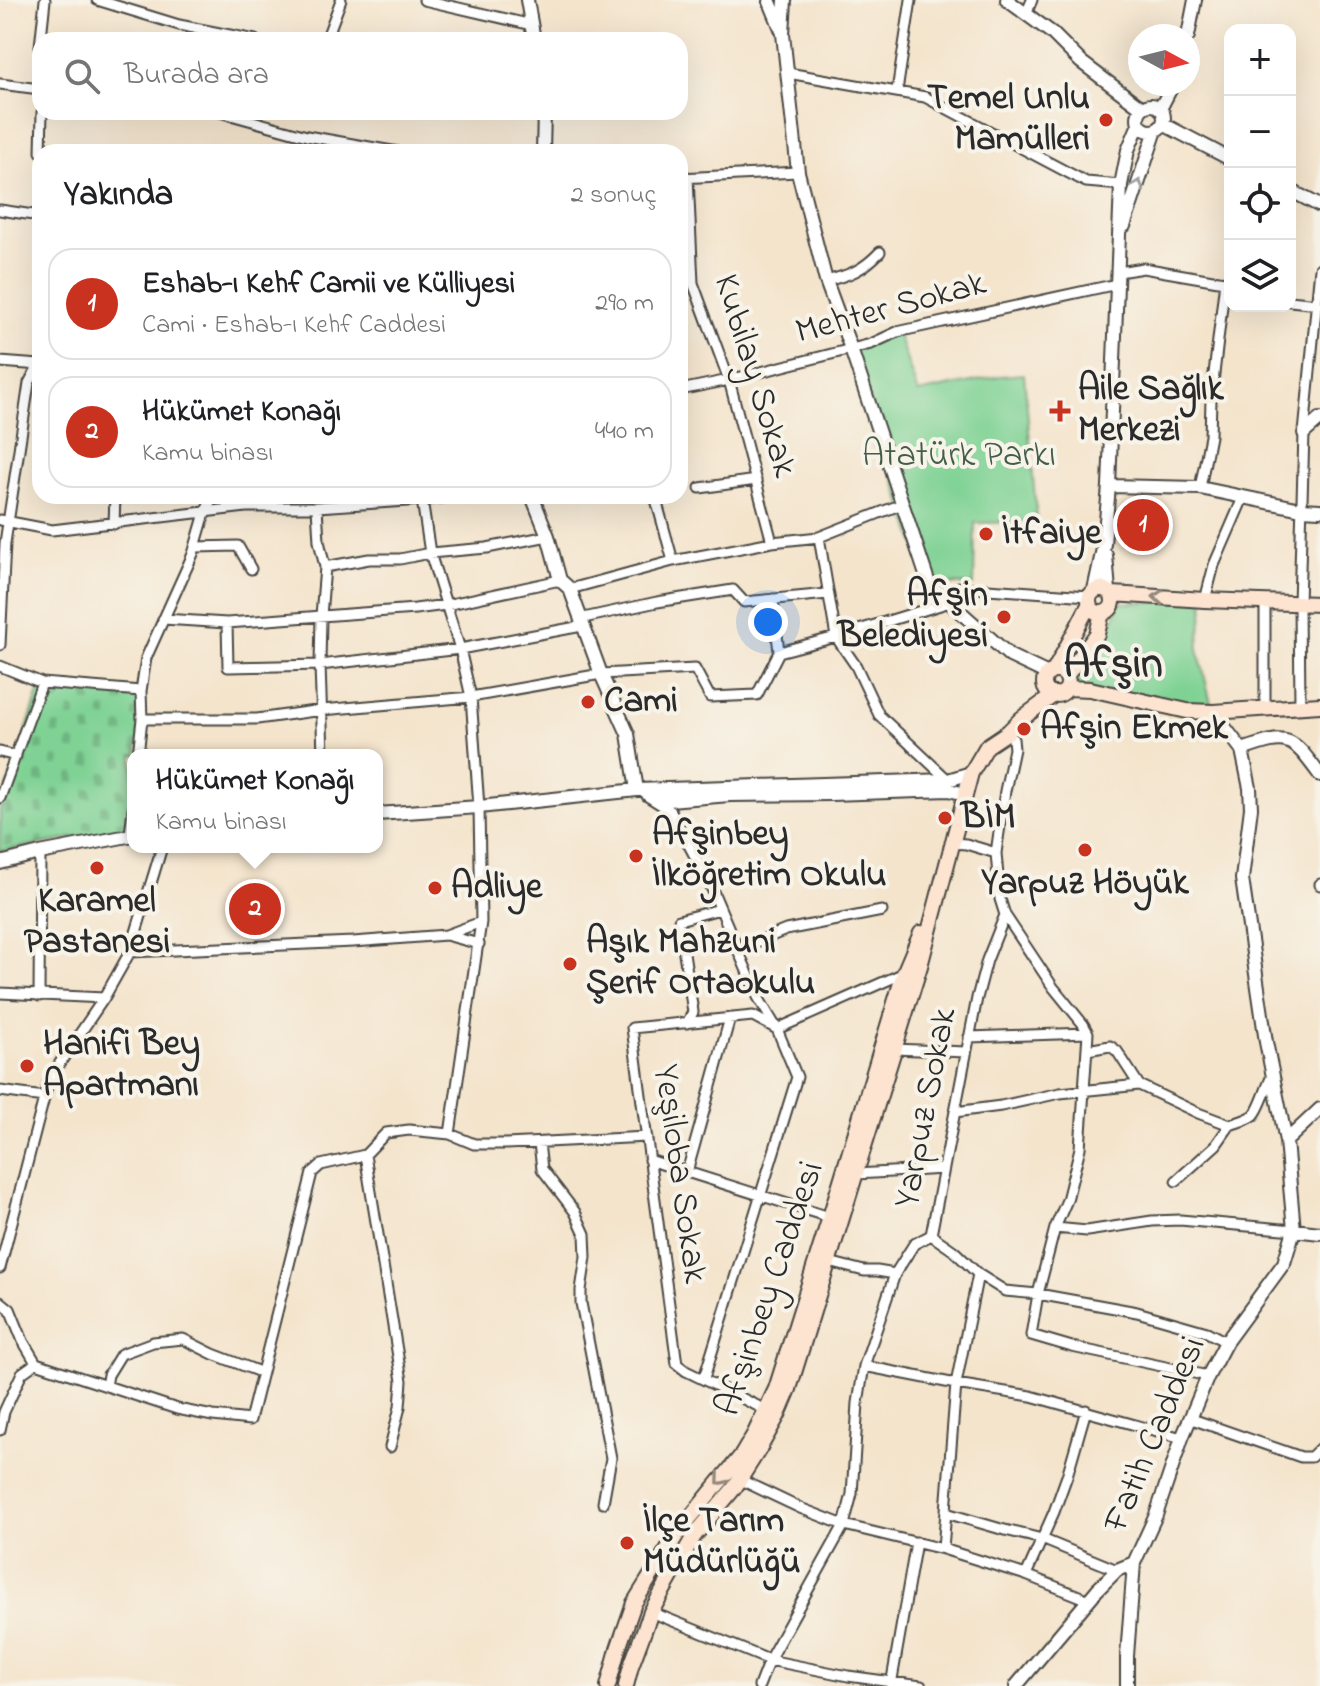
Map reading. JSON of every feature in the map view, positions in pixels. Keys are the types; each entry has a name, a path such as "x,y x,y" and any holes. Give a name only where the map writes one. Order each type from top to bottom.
{"main road":[{"path":"1099,595 1320,604"},
{"path":"1099,595 1094,611 1102,613"},
{"path":"1056,681 1097,634 1102,613 1112,606 1113,602 1099,595"},
{"path":"1056,681 1073,632 1099,595"},
{"path":"1056,681 1187,711 1320,705"},
{"name":"Afşinbey Caddesi","path":"626,1686 651,1612 694,1536 735,1487 759,1449 780,1378 836,1219 910,975 942,884 971,773 987,746 1008,732 1056,681"},
{"name":"Afşinbey Caddesi","path":"608,1686 634,1603 679,1531 742,1455 789,1389 829,1262 836,1219 856,1174 894,1049 910,975"}],"street":[{"path":"42,32 45,0"},
{"path":"97,0 179,25 214,32"},
{"path":"329,32 341,0"},
{"path":"424,0 532,25"},
{"path":"527,0 533,32"},
{"path":"897,91 911,0"},
{"path":"1007,0 1142,108"},
{"path":"1026,14 1032,0"},
{"path":"1190,24 1195,0"},
{"path":"775,1 783,34 798,172 826,281 929,584 1010,656 1056,681"},
{"path":"788,73 925,97 1086,182 1121,185"},
{"path":"0,84 32,88"},
{"path":"1160,109 1167,96"},
{"path":"950,602 948,591 959,587 1099,595 1109,486 1121,185 1130,143 1139,124 1138,116 1142,108 1149,105 1160,109 1164,118 1149,152 1120,241"},
{"path":"41,144 42,120"},
{"path":"249,120 307,136 352,144"},
{"path":"543,144 544,120"},
{"path":"1139,124 1146,131 1159,127 1224,156"},
{"path":"1130,143 1149,152"},
{"path":"688,177 798,172"},
{"path":"1296,193 1320,206"},
{"path":"0,210 32,216"},
{"name":"Kubilay Sokak","path":"688,224 693,283 729,380 772,542"},
{"path":"826,281 858,271 880,252"},
{"name":"Mehter Sokak","path":"688,388 871,344 897,332 1118,278 1143,268 1224,281"},
{"path":"1300,706 1299,604 1304,433 1320,268"},
{"path":"1296,302 1318,304"},
{"path":"1200,488 1210,436 1211,399 1224,310"},
{"path":"0,362 32,364"},
{"path":"0,645 5,521 32,378"},
{"path":"1304,433 1320,419"},
{"path":"700,488 756,480"},
{"path":"1109,486 1200,488 1301,509 1320,510"},
{"path":"1205,600 1214,565 1243,498"},
{"path":"114,524 115,504"},
{"path":"139,749 146,658 195,547 209,504"},
{"path":"5,521 52,530 246,507 362,504"},
{"path":"423,504 430,553 460,649 471,697 479,807 481,922 450,1134"},
{"path":"535,504 565,585 628,734 637,790 671,811 712,889 758,997 777,1029 797,1077 704,1378"},
{"path":"657,504 673,561"},
{"path":"163,619 227,623 446,605 565,585 772,542 819,537 902,504"},
{"path":"317,507 319,541 325,567 320,665 323,749"},
{"path":"325,567 369,559 400,559 487,548 548,536"},
{"path":"819,537 836,637 856,666 879,715 948,780"},
{"path":"195,547 238,546 251,569"},
{"path":"227,623 228,667 320,665 460,649 657,602 733,590 744,602 828,594"},
{"path":"142,719 257,719 471,697 601,674 695,669 710,697 757,695 779,652 773,599"},
{"path":"779,652 950,602"},
{"path":"1265,602 1265,708"},
{"path":"0,666 42,683 141,691"},
{"path":"0,798 42,683"},
{"name":"Fatih Caddesi","path":"1016,1686 1117,1570 1134,1563 1166,1490 1189,1418 1208,1376 1226,1342 1284,1263 1294,1230 1286,1141 1266,1042 1242,879 1251,808 1250,788 1242,750 1213,712"},
{"path":"1008,732 1014,749 996,853 1000,899 1005,915 1088,1033 1080,1148 1067,1200 1055,1228 1031,1335 1072,1347 1208,1376"},
{"path":"1242,750 1269,740 1282,740 1297,746 1320,775"},
{"path":"0,752 16,756"},
{"path":"383,814 637,790 948,780 971,773"},
{"path":"637,790 669,800 730,795 949,790 965,794"},
{"path":"0,863 127,836"},
{"path":"951,843 996,853"},
{"path":"39,996 40,853"},
{"path":"0,1268 3,1246 49,1079 104,998 130,952 160,853"},
{"path":"687,1023 693,1012 679,920 720,909"},
{"path":"737,950 786,930 882,911"},
{"name":"Yarpuz Sokak","path":"1005,915 987,960 969,1037 931,1235 978,1274 1005,1291 1137,1312 1207,1332 1226,1342"},
{"path":"130,952 446,935 481,922"},
{"path":"446,935 479,944"},
{"path":"777,1029 858,992 910,975"},
{"path":"0,993 104,998"},
{"path":"758,997 753,1016 777,1029"},
{"name":"Yeşiloba Sokak","path":"753,1016 632,1028 677,1364 772,1412"},
{"path":"687,1172 730,1018"},
{"path":"969,1037 1088,1033"},
{"path":"1087,1050 1110,1046 1117,1051 1139,1085"},
{"path":"894,1049 966,1052"},
{"path":"1176,1181 1216,1145 1230,1125 1253,1115 1273,1074"},
{"path":"955,1112 1060,1093 1139,1085 1230,1125"},
{"path":"0,1091 44,1097"},
{"path":"1286,1141 1320,1109"},
{"path":"0,1301 10,1309 36,1363 177,1409 250,1420 312,1173 321,1165 365,1155 386,1133 409,1130 450,1134 474,1144 647,1137"},
{"path":"539,1143 542,1169 575,1212 585,1234 581,1303 611,1458 603,1503"},
{"path":"365,1155 402,1381 400,1407 390,1447"},
{"path":"649,1160 836,1219"},
{"path":"856,1174 944,1169"},
{"path":"1055,1228 1087,1231 1180,1220 1320,1233"},
{"path":"759,1686 769,1660 844,1525 852,1494 858,1403 864,1366 895,1274 914,1244 931,1235"},
{"path":"829,1262 864,1271 895,1274"},
{"path":"943,1549 956,1384 978,1274"},
{"path":"106,1386 108,1375 121,1354 153,1342 183,1339 260,1372"},
{"path":"0,1430 2,1412 22,1373 36,1363"},
{"path":"864,1366 1031,1396 1182,1438"},
{"path":"1026,1575 1067,1476 1086,1410"},
{"path":"1189,1418 1301,1457 1311,1457 1320,1448"},
{"path":"735,1487 743,1481 844,1525 943,1549 1026,1575 1089,1600"},
{"path":"946,1513 1042,1539 1117,1570"},
{"path":"891,1684 916,1542"},
{"path":"1127,1686 1134,1563"},
{"path":"651,1612 769,1660 847,1681 921,1686"}],"green space":[{"name":"Atatürk Parkı","path":"897,332 918,393 1024,374 1037,522 975,523 974,585 929,584 851,349"},
{"path":"1205,600 1198,649 1213,712 1067,688 1092,641 1114,620 1118,603"},
{"path":"42,683 141,691 137,749 127,749 127,827 0,851 0,810"}],"place":[{"name":"Temel Unlu Mamülleri","path":"1106,120"},
{"name":"Aile Sağlık Merkezi","path":"1060,411"},
{"name":"Eshab-ı Kehf Camii ve Külliyesi","path":"1143,525"},
{"name":"İtfaiye","path":"986,534"},
{"name":"Afşin Belediyesi","path":"1004,617"},
{"name":"Cami","path":"588,702"},
{"name":"Afşin Ekmek","path":"1024,729"},
{"name":"BİM","path":"945,818"},
{"name":"Yarpuz Höyük","path":"1085,850"},
{"name":"Afşinbey İlköğretim Okulu","path":"636,856"},
{"name":"Karamel Pastanesi","path":"97,868"},
{"name":"Adliye","path":"435,888"},
{"name":"Hükümet Konağı","path":"255,909"},
{"name":"Aşık Mahzuni Şerif Ortaokulu","path":"570,964"},
{"name":"Hanifi Bey Apartmanı","path":"27,1066"},
{"name":"İlçe Tarım Müdürlüğü","path":"627,1543"}],"district":[{"name":"Afşin","path":"1113,665"}]}
